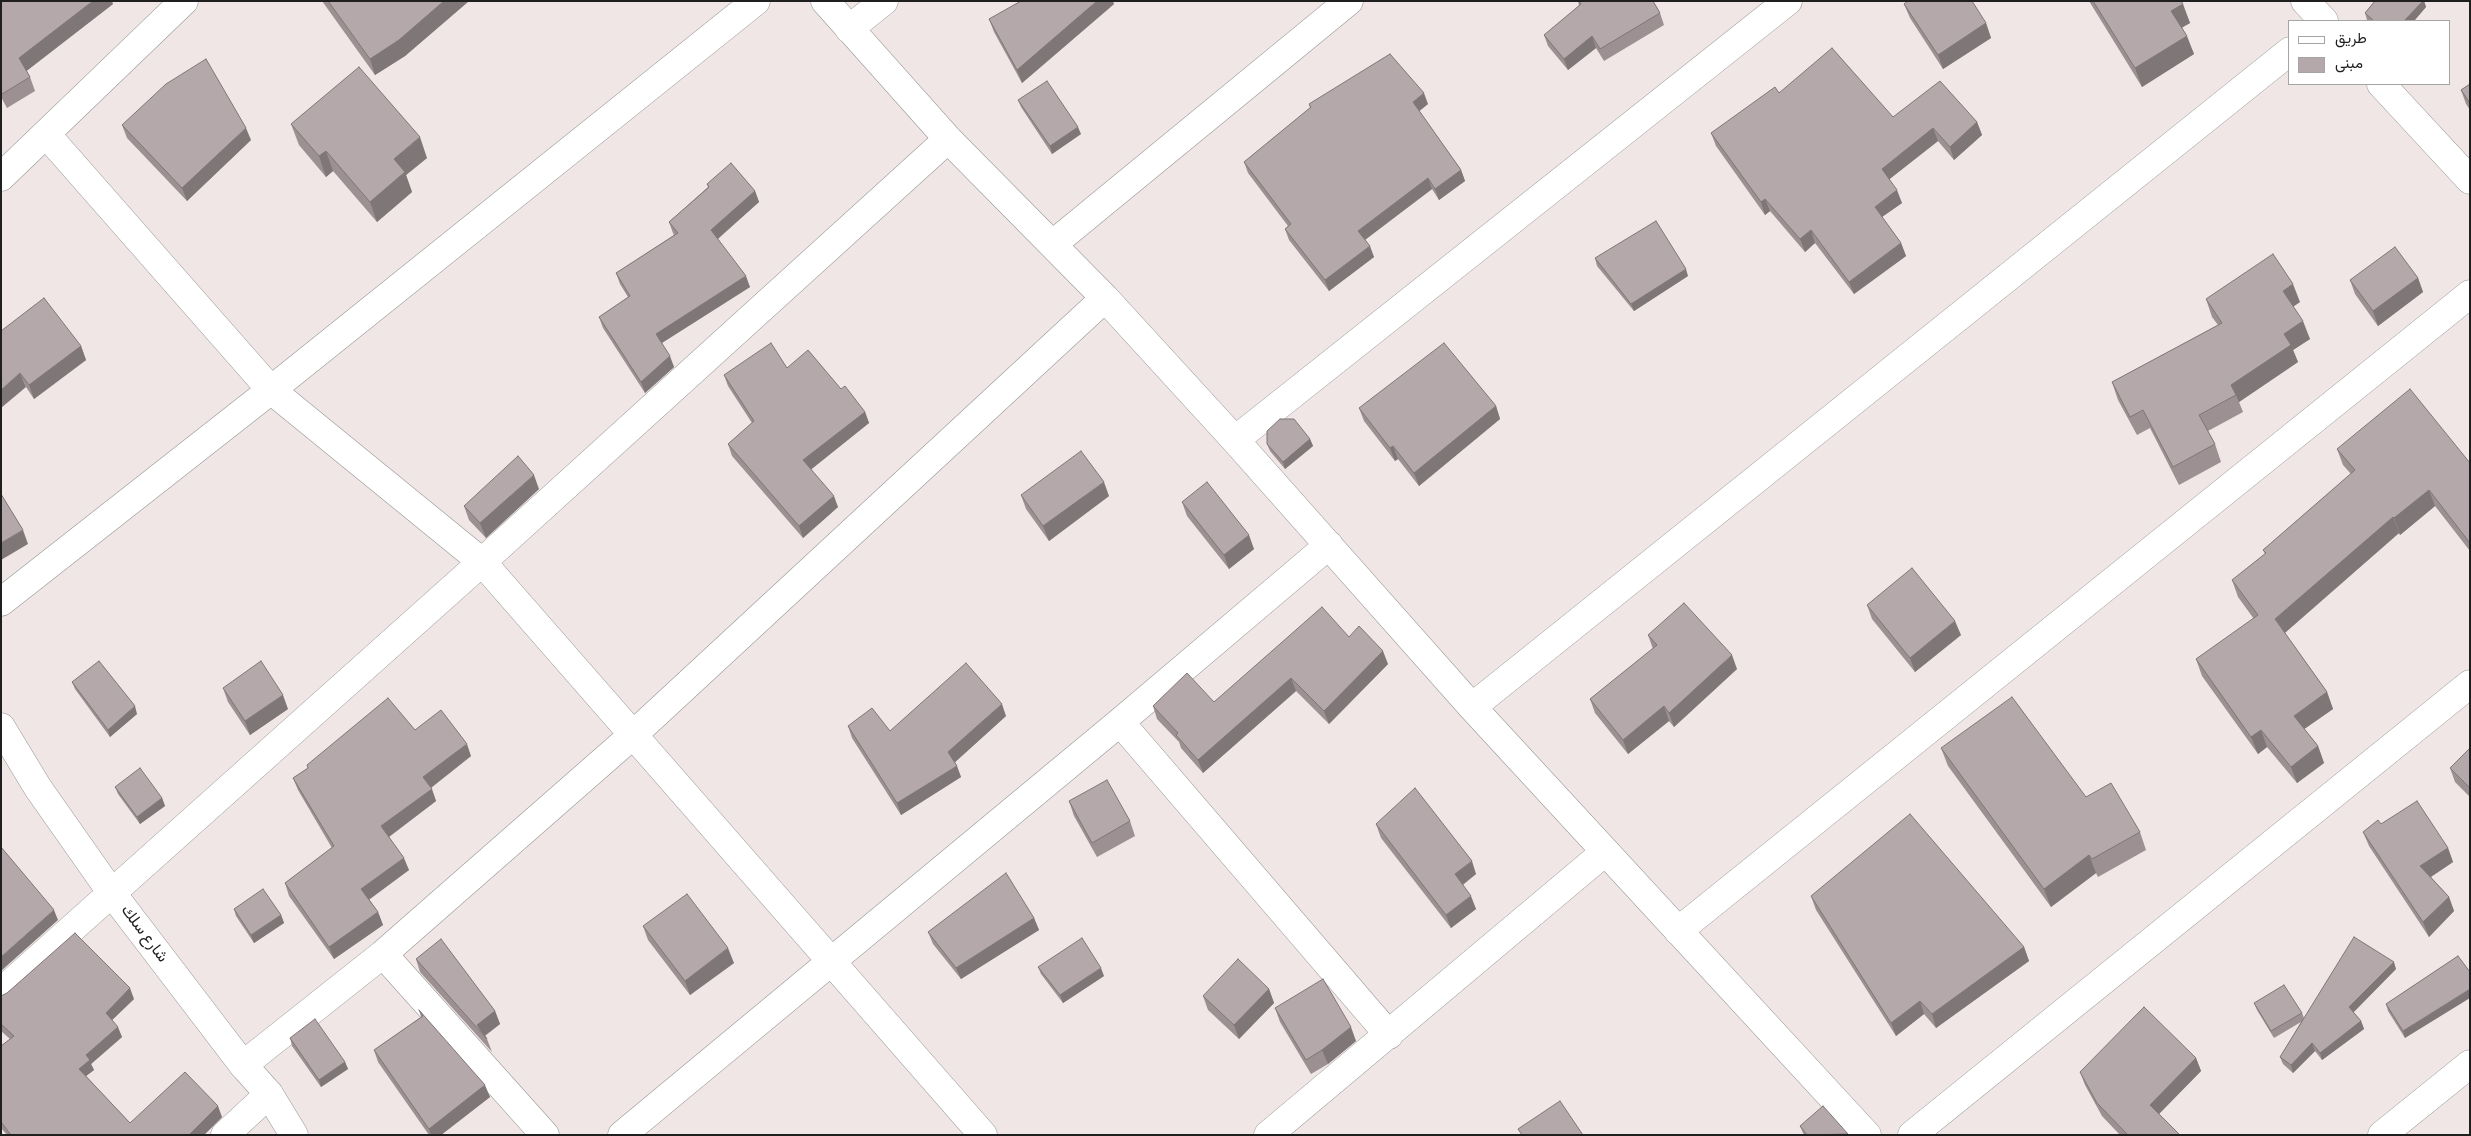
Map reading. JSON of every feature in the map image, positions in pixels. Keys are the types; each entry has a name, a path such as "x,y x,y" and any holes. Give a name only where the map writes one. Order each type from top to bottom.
{"street":[{"path":"1,177 184,1"},
{"path":"1,602 271,390 756,1"},
{"path":"825,1 948,139 1105,298 1472,707 1868,1135"},
{"path":"849,29 884,1"},
{"path":"1053,244 1349,1"},
{"path":"1234,440 1788,1"},
{"path":"2305,1 2323,20"},
{"path":"1472,707 2288,53"},
{"path":"2382,85 2470,180"},
{"path":"46,134 271,390 482,562 983,1135"},
{"path":"1,992 482,562 948,139"},
{"path":"1678,931 2470,294"},
{"path":"243,1065 383,954 634,734 1105,298"},
{"path":"622,1135 830,960 1120,722 1328,545"},
{"path":"1912,1135 2470,684"},
{"path":"1120,722 1389,1035"},
{"name":"شارع سلك","path":"1,727 38,788 112,892 243,1065 269,1094 294,1135"},
{"path":"1268,1135 1605,852"},
{"path":"383,954 545,1135"},
{"path":"2382,1135 2470,1064"},
{"path":"225,1135 269,1094"}],"building":[{"path":"1,1 93,1 19,58 30,77 2,94 1,92"},
{"path":"328,1 444,1 399,40 370,59"},
{"path":"1021,1 1097,1 1017,70 989,19"},
{"path":"1579,1 1653,1 1660,13 1600,49 1592,36 1564,59 1544,35 1581,4"},
{"path":"1908,1 1972,1 1986,23 1938,55 1904,4"},
{"path":"2093,1 2181,1 2183,4 2171,11 2187,36 2135,68"},
{"path":"2375,1 2423,1 2405,20 2373,20 2365,13"},
{"path":"1832,48 1893,117 1940,81 1977,122 1950,147 1933,128 1882,169 1897,190 1875,207 1901,243 1849,282 1811,230 1800,239 1765,199 1761,202 1711,133 1775,87 1779,93"},
{"path":"1390,54 1424,93 1413,102 1461,170 1435,189 1428,178 1358,231 1370,246 1325,280 1285,229 1291,224 1244,162 1311,107 1309,104"},
{"path":"206,59 246,128 182,188 122,125 166,84"},
{"path":"359,67 420,137 394,159 405,172 370,202 326,151 319,156 291,124"},
{"path":"1047,81 1078,127 1050,146 1018,100"},
{"path":"2470,84 2470,103 2461,90"},
{"path":"731,163 755,191 711,230 746,276 656,334 670,356 641,382 599,317 630,296 616,273 678,233 669,222 709,187 707,184"},
{"path":"1656,221 1686,269 1631,304 1595,258"},
{"path":"2395,247 2418,278 2373,311 2350,280"},
{"path":"2273,254 2293,284 2283,291 2303,321 2284,334 2291,345 2231,385 2236,395 2199,415 2215,444 2173,467 2143,410 2130,417 2112,382 2222,323 2206,299"},
{"path":"44,298 81,346 29,385 20,373 1,390 1,331"},
{"path":"771,343 787,368 808,350 841,389 845,386 865,412 803,460 834,496 799,526 728,444 754,421 724,375"},
{"path":"1444,343 1496,406 1414,473 1393,446 1390,448 1359,408"},
{"path":"2410,389 2470,463 2470,543 2429,490 2393,517 2275,619 2327,692 2294,716 2318,746 2291,767 2261,730 2251,737 2196,659 2258,615 2232,580 2266,553 2263,550 2355,470 2337,449"},
{"path":"1280,419 1294,419 1310,439 1283,462 1267,444 1267,431"},
{"path":"1081,451 1104,482 1043,526 1021,495"},
{"path":"518,456 534,475 480,523 464,506"},
{"path":"1207,482 1249,535 1224,555 1182,502"},
{"path":"1,494 23,530 1,543"},
{"path":"1912,568 1955,621 1910,658 1867,605"},
{"path":"1684,603 1732,655 1669,713 1664,706 1623,740 1590,699 1657,645 1648,635"},
{"path":"1322,607 1349,637 1359,626 1383,651 1324,711 1291,678 1198,760 1176,735 1178,733 1153,706 1187,673 1214,702"},
{"path":"99,661 135,706 108,730 72,682"},
{"path":"261,661 283,695 245,721 223,688"},
{"path":"966,663 1002,704 948,752 957,766 897,803 848,726 872,708 890,731"},
{"path":"2012,697 2086,797 2111,783 2140,832 2092,859 2089,855 2044,889 1941,748"},
{"path":"388,698 415,730 441,710 467,744 423,777 432,789 381,826 404,858 361,889 378,912 329,947 285,883 334,846 293,778 308,768 307,765"},
{"path":"2470,748 2470,788 2450,768"},
{"path":"140,768 162,798 137,817 115,787"},
{"path":"1107,780 1130,821 1092,843 1069,801"},
{"path":"1415,788 1472,861 1455,874 1471,896 1446,915 1376,824"},
{"path":"2417,801 2448,848 2420,866 2449,897 2423,922 2363,832 2378,820 2381,824"},
{"path":"1910,814 2024,947 1932,1014 1920,1001 1891,1023 1811,896"},
{"path":"1,847 54,910 1,957"},
{"path":"1006,873 1034,918 956,968 928,932"},
{"path":"263,889 281,915 251,935 234,909"},
{"path":"687,894 728,948 685,981 643,926"},
{"path":"75,933 130,988 106,1013 118,1027 86,1055 90,1060 79,1069 130,1123 185,1072 218,1106 189,1135 11,1135 1,1122 1,1046 14,1036 1,1024 1,996 7,993"},
{"path":"2354,937 2394,962 2349,1007 2361,1021 2320,1053 2312,1043 2291,1065 2280,1057"},
{"path":"1082,938 1101,968 1060,995 1038,967"},
{"path":"441,939 495,1011 477,1025 487,1039 416,959"},
{"path":"2458,956 2470,972 2470,989 2403,1031 2386,1004"},
{"path":"1238,959 1269,989 1234,1025 1203,996"},
{"path":"1323,979 1351,1027 1306,1060 1275,1008"},
{"path":"2284,985 2302,1013 2271,1031 2254,1003"},
{"path":"2144,1007 2196,1058 2150,1105 2180,1135 2128,1135 2097,1103 2080,1072"},
{"path":"419,1010 485,1085 429,1129 374,1050 423,1016"},
{"path":"315,1019 345,1062 319,1080 290,1038"},
{"path":"1560,1101 1583,1135 1522,1135 1518,1129"},
{"path":"1823,1106 1848,1134 1807,1135 1800,1126"}]}
